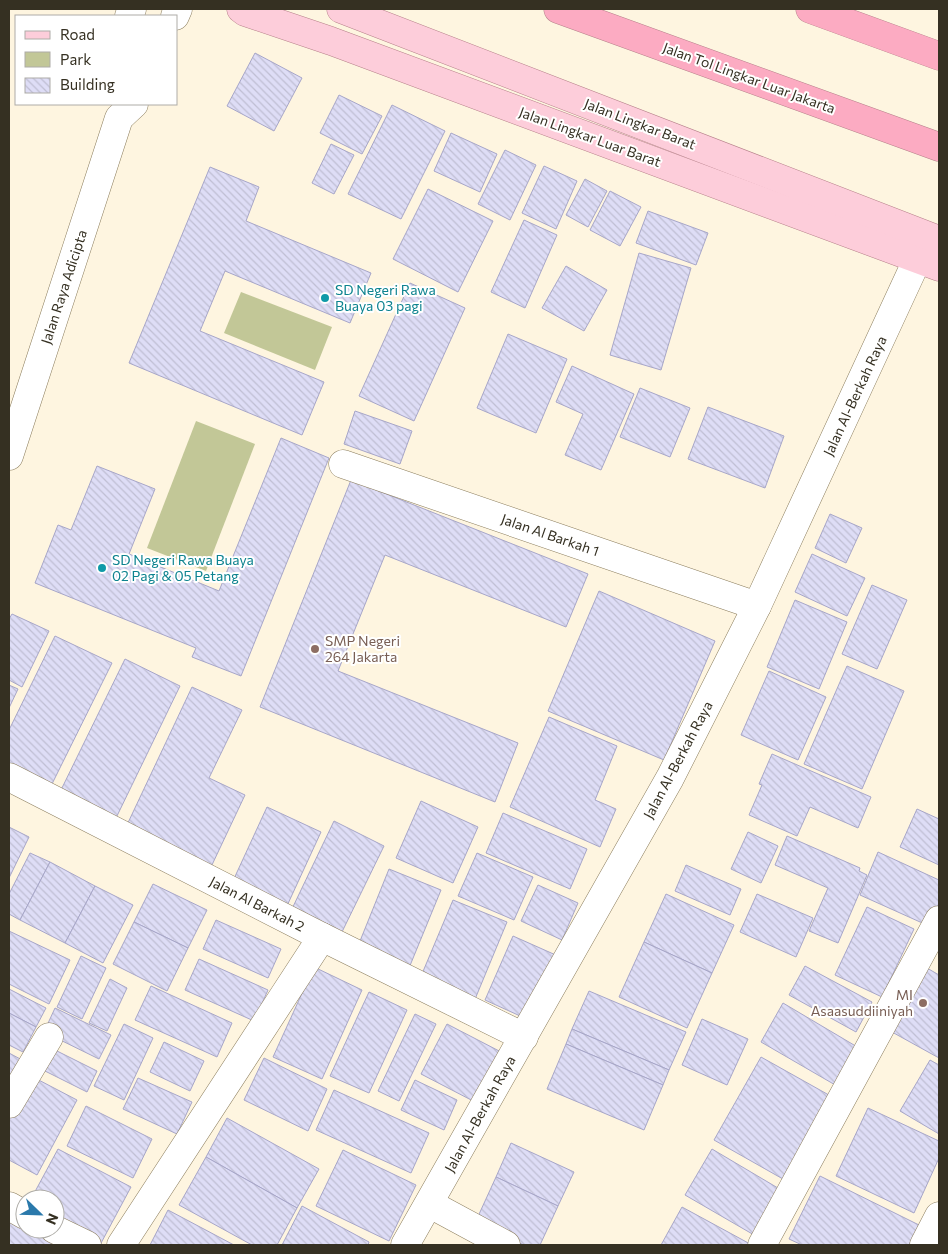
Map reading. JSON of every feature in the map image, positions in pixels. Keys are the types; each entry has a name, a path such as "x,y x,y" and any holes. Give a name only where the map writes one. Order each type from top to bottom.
{"highway":[{"name":"Jalan Tol Lingkar Luar Jakarta","path":"558,9 939,147"},
{"path":"810,9 939,56"}],"main road":[{"name":"Jalan Lingkar Luar Barat","path":"241,9 929,262"},
{"name":"Jalan Lingkar Barat","path":"341,9 939,240"}],"street":[{"name":"Jalan Raya Adicipta","path":"9,456 122,109"},
{"name":"Jalan Al-Berkah Raya","path":"405,1245 430,1204 516,1032 670,778 929,262"},
{"name":"Jalan Al Barkah 1","path":"343,464 757,606"},
{"name":"Jalan Al Barkah 2","path":"9,777 322,937 516,1032"},
{"path":"762,1245 939,920"},
{"path":"121,1245 322,937"},
{"path":"9,1104 49,1037"},
{"path":"430,1204 506,1245"},
{"path":"924,1245 939,1216"},
{"path":"65,1234 87,1245"}],"green space":[{"path":"241,292 332,327 315,370 224,333"},
{"path":"196,421 255,444 206,571 147,548"}],"building":[{"path":"255,53 302,78 274,131 227,106"},
{"path":"339,95 382,116 362,154 320,133"},
{"path":"392,105 445,131 401,219 348,194"},
{"path":"451,133 497,154 480,192 434,171"},
{"path":"331,144 354,155 334,194 312,183"},
{"path":"505,150 536,165 510,220 478,204"},
{"path":"544,166 577,181 556,229 522,213"},
{"name":"SD Negeri Rawa Buaya 03 pagi","path":"210,167 259,187 246,221 371,273 350,323 225,271 200,331 324,382 302,435 129,363"},
{"path":"585,179 607,191 588,227 566,215"},
{"path":"428,189 493,221 458,292 393,259"},
{"path":"610,191 641,207 620,246 590,230"},
{"path":"648,211 708,233 696,265 636,243"},
{"path":"524,220 557,235 525,308 491,292"},
{"path":"639,253 691,268 661,370 610,355"},
{"path":"566,266 607,290 584,331 542,308"},
{"path":"410,283 465,308 414,421 359,396"},
{"path":"508,334 567,359 536,433 477,408"},
{"path":"572,366 634,394 601,470 565,455 583,414 556,402"},
{"path":"640,388 690,408 670,457 620,437"},
{"path":"708,407 784,436 765,488 688,459"},
{"path":"355,411 412,431 400,464 344,444"},
{"name":"SD Negeri Rawa Buaya 02 Pagi & 05 Petang","path":"281,438 329,458 241,676 192,657 196,648 35,583 58,525 71,530 97,466 155,489 129,554 219,591"},
{"name":"SMP Negeri 264 Jakarta","path":"351,480 588,574 566,627 385,555 338,671 518,743 495,802 260,707"},
{"path":"830,514 862,528 846,563 815,548"},
{"path":"812,554 865,578 847,616 795,592"},
{"path":"872,585 907,600 877,669 842,654"},
{"path":"599,591 715,641 664,760 548,711"},
{"path":"795,600 847,622 819,689 767,667"},
{"path":"12,614 49,631 22,687 9,680 9,619"},
{"path":"55,636 112,663 49,790 9,770 9,730"},
{"path":"125,659 180,686 116,818 60,792"},
{"path":"847,666 904,691 862,789 804,764"},
{"path":"769,671 826,697 798,760 741,735"},
{"path":"9,685 18,689 9,708"},
{"path":"192,687 242,710 209,778 245,795 211,867 126,827"},
{"path":"549,717 617,746 595,800 616,809 600,847 510,807"},
{"path":"772,754 871,797 858,828 810,807 797,836 749,815 762,785 759,784"},
{"path":"421,801 478,827 453,883 396,858"},
{"path":"267,807 321,832 286,908 232,883"},
{"path":"917,809 939,819 939,865 900,847"},
{"path":"503,813 587,849 570,889 486,853"},
{"path":"334,821 384,846 340,936 290,913"},
{"path":"9,827 29,837 9,878"},
{"path":"748,832 778,846 761,883 731,869"},
{"path":"787,836 860,868 859,871 867,875 838,943 809,931 828,888 775,865"},
{"path":"878,852 939,880 939,903 929,926 860,895"},
{"path":"30,853 50,862 20,920 9,914 9,894"},
{"path":"477,853 533,877 514,920 458,896"},
{"path":"50,862 95,886 65,943 20,920"},
{"path":"686,865 741,889 730,915 675,891"},
{"path":"389,869 441,890 409,968 358,946"},
{"path":"153,884 207,910 188,948 134,922"},
{"path":"538,885 578,903 562,940 521,921"},
{"path":"95,886 133,905 103,963 65,943"},
{"path":"666,894 734,925 712,973 644,942"},
{"path":"757,894 813,918 796,957 740,932"},
{"path":"453,900 507,922 473,1004 419,981"},
{"path":"867,907 914,929 882,997 835,975"},
{"path":"216,920 281,949 268,978 203,949"},
{"path":"134,922 188,948 167,991 113,964"},
{"path":"9,931 70,960 49,1004 9,984"},
{"path":"513,936 558,956 529,1020 485,1000"},
{"path":"644,942 712,973 687,1028 619,997"},
{"path":"81,956 106,968 82,1019 57,1007"},
{"path":"199,959 268,990 254,1021 185,990"},
{"path":"805,966 872,1002 856,1032 789,995"},
{"path":"314,967 362,990 322,1079 273,1057"},
{"name":"MI Asaasuddiiniyah","path":"927,968 939,975 939,1058 892,1032"},
{"path":"110,979 127,988 107,1031 89,1023"},
{"path":"151,986 232,1023 217,1057 135,1020"},
{"path":"9,989 46,1008 36,1027 9,1013"},
{"path":"589,991 686,1032 669,1070 572,1029"},
{"path":"369,992 407,1010 369,1093 330,1076"},
{"path":"783,1003 859,1048 837,1086 761,1042"},
{"path":"55,1008 111,1035 99,1059 44,1032"},
{"path":"9,1013 36,1027 23,1052 9,1045"},
{"path":"415,1014 436,1024 399,1101 378,1091"},
{"path":"702,1019 748,1039 727,1085 682,1065"},
{"path":"124,1024 153,1038 124,1100 94,1086"},
{"path":"447,1024 503,1053 477,1103 421,1074"},
{"path":"572,1029 669,1070 663,1085 566,1044"},
{"path":"164,1042 204,1061 190,1091 150,1072"},
{"path":"566,1044 663,1085 644,1130 547,1089"},
{"path":"49,1047 97,1071 87,1092 39,1068"},
{"path":"9,1053 24,1061 9,1090"},
{"path":"761,1057 836,1099 790,1183 714,1140"},
{"path":"264,1058 327,1089 308,1131 244,1100"},
{"path":"930,1060 939,1065 939,1134 900,1111"},
{"path":"31,1076 77,1100 37,1175 9,1160 9,1118"},
{"path":"138,1078 192,1102 177,1134 123,1109"},
{"path":"415,1080 457,1100 444,1130 401,1110"},
{"path":"334,1090 429,1133 411,1173 316,1130"},
{"path":"86,1106 152,1139 133,1178 67,1146"},
{"path":"868,1108 939,1141 939,1158 914,1213 836,1176"},
{"path":"227,1118 319,1169 297,1208 206,1157"},
{"path":"511,1143 574,1172 558,1206 496,1177"},
{"path":"58,1149 131,1187 100,1245 65,1226 65,1189 36,1189"},
{"path":"712,1149 788,1194 761,1239 685,1195"},
{"path":"343,1150 416,1185 389,1241 316,1206"},
{"path":"206,1157 297,1208 277,1245 252,1245 179,1205"},
{"path":"820,1176 919,1225 909,1245 802,1245 789,1239"},
{"path":"496,1177 558,1206 540,1245 524,1245 475,1223"},
{"path":"302,1206 369,1242 368,1245 282,1245"},
{"path":"682,1207 752,1245 661,1245"},
{"path":"9,1210 15,1213 15,1239 65,1238 80,1245 9,1245"},
{"path":"168,1210 234,1245 150,1245"}],"place":[{"name":"SD Negeri Rawa Buaya 03 pagi","path":"325,298"},
{"name":"SD Negeri Rawa Buaya 02 Pagi & 05 Petang","path":"102,568"},
{"name":"SMP Negeri 264 Jakarta","path":"315,649"},
{"name":"MI Asaasuddiiniyah","path":"923,1003"}]}
